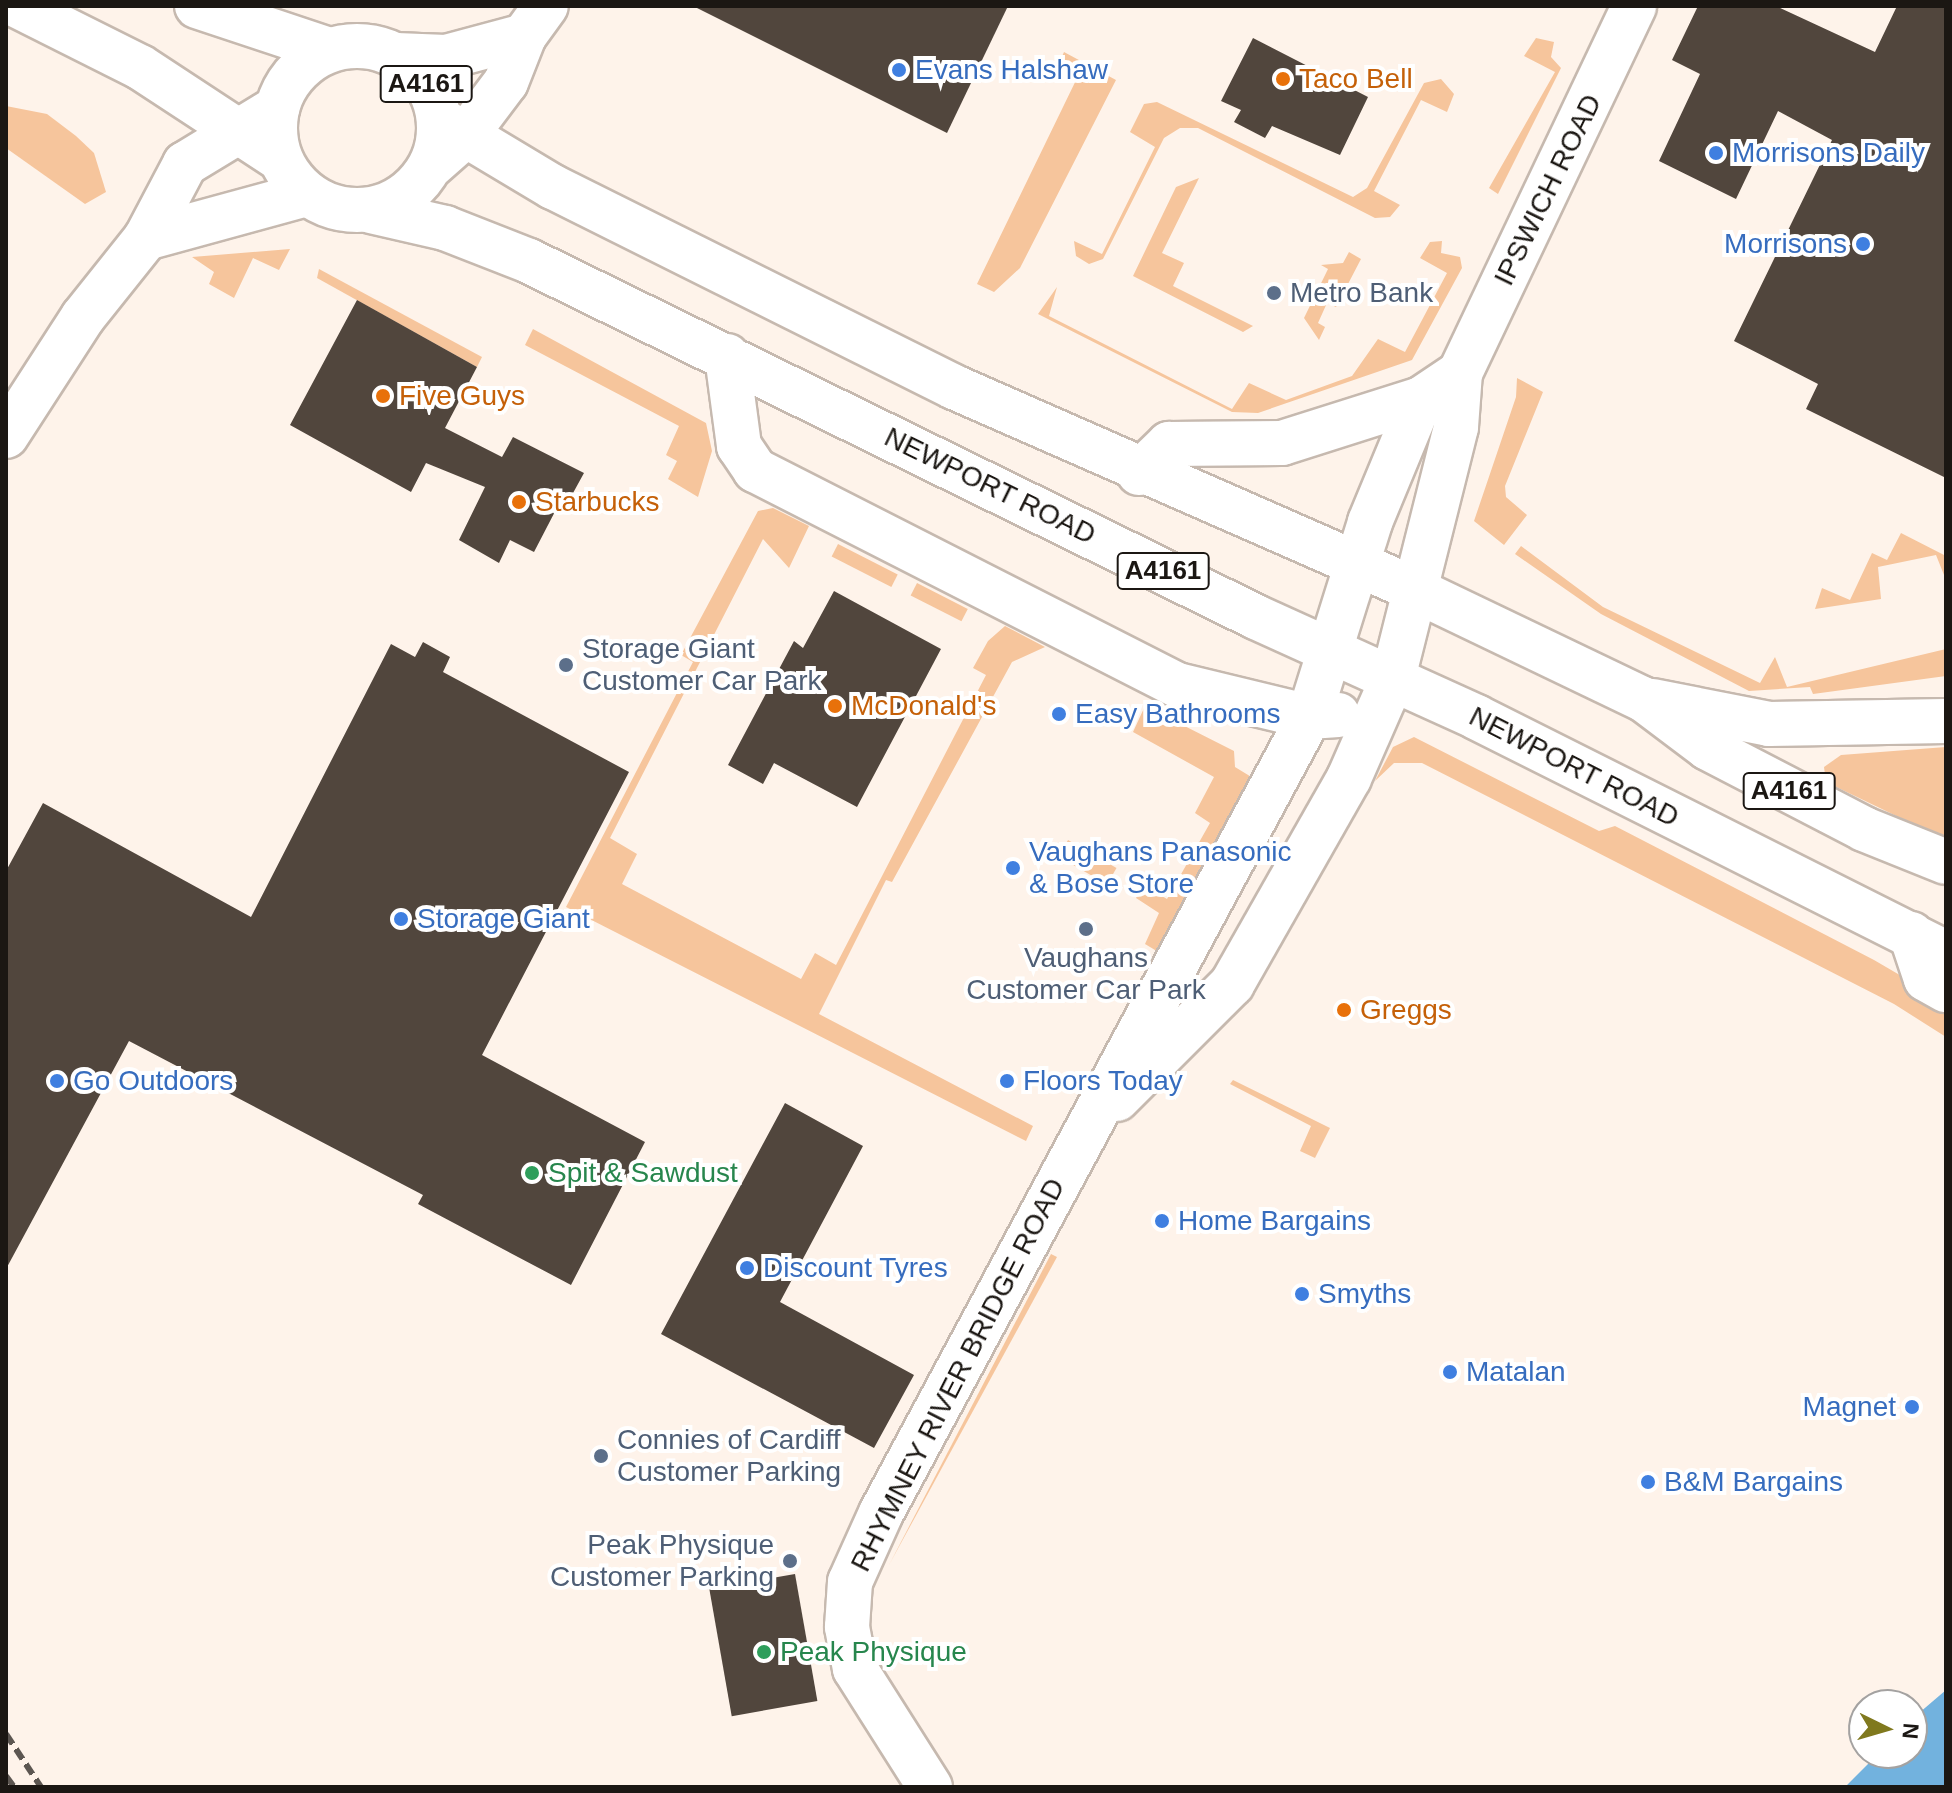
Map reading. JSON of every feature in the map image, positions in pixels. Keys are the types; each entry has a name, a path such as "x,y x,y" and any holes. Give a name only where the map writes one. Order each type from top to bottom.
{"street":[{"name":"A4161","path":"18,6 140,67 238,127 280,159 307,194 344,210 371,211 407,195 432,165 454,128"},
{"name":"A4161","path":"197,6 329,50 371,47 396,55 428,86 454,128 635,230 1139,473 1411,588 1643,699 1708,748 1864,829 1946,862"},
{"name":"IPSWICH ROAD","path":"1393,678 1411,588 1456,427 1460,373 1634,6"},
{"path":"396,55 446,57 535,21"},
{"path":"454,128 506,82 535,21"},
{"path":"6,436 83,317 146,238 185,164 238,127 277,108 301,68 329,50"},
{"path":"277,108 280,159"},
{"path":"146,238 307,194"},
{"name":"NEWPORT ROAD","path":"371,211 445,228 529,261 1331,651 1393,678 1928,944"},
{"path":"727,356 739,446 755,470 1177,685 1309,717 1334,718 1393,678"},
{"path":"1139,473 1169,444 1282,443 1421,399 1460,373"},
{"path":"1359,565 1421,399"},
{"name":"RHYMNEY RIVER BRIDGE ROAD","path":"930,1787 855,1669 847,1627 850,1582 876,1522 1309,717 1359,565"},
{"name":"RHYMNEY RIVER BRIDGE ROAD","path":"1082,1136 1232,984 1349,778 1393,678"},
{"path":"1643,699 1769,724 1946,721"},
{"path":"1928,944 1926,979 1946,990"}],"shaded area":[{"path":"1536,38 1554,42 1551,57 1561,68 1498,194 1489,188 1555,72 1524,56"},
{"path":"1064,52 1116,80 1020,268 994,292 977,284 1080,72 1060,61"},
{"path":"1441,79 1454,94 1447,112 1421,100 1374,191 1400,205 1390,217 1375,218 1198,128 1180,128 1164,138 1103,259 1089,264 1076,256 1074,241 1102,254 1155,147 1130,132 1144,104 1157,102 1353,197 1367,188 1424,83"},
{"path":"6,106 47,114 76,136 94,153 106,192 85,204 6,148"},
{"path":"1199,178 1162,253 1184,263 1173,286 1253,326 1243,332 1133,276 1176,187"},
{"path":"1442,241 1441,253 1460,257 1462,268 1412,360 1258,413 1232,412 1038,314 1057,287 1049,316 1232,409 1249,383 1286,400 1352,376 1378,339 1405,352 1447,273 1420,258 1430,242"},
{"path":"290,249 279,270 253,258 234,298 209,284 214,272 192,257"},
{"path":"1349,252 1361,259 1336,307 1327,303 1318,323 1325,327 1319,340 1304,318 1328,269 1321,265 1343,263"},
{"path":"319,269 482,357 477,367 317,278"},
{"path":"533,329 706,423 712,451 698,497 668,479 677,461 666,455 679,426 525,345"},
{"path":"1517,378 1543,392 1505,486 1506,497 1527,515 1504,545 1474,521 1516,397"},
{"path":"773,508 809,526 789,568 763,539 610,838 637,854 622,884 801,979 815,953 836,965 986,675 973,668 988,641 1005,626 1045,647 1012,662 892,882 886,880 819,1014 1033,1126 1026,1141 566,907 693,662 681,655 758,511"},
{"path":"1901,533 1946,556 1946,580 1936,555 1878,567 1881,599 1815,609 1822,588 1850,600 1872,553 1887,560"},
{"path":"838,544 898,574 891,587 832,556"},
{"path":"1521,546 1603,607 1760,683 1775,657 1787,687 1946,649 1946,676 1813,694 1810,687 1749,691 1601,614 1515,554"},
{"path":"917,583 968,609 961,621 911,595"},
{"path":"1145,706 1234,751 1235,767 1253,778 1160,953 1145,944 1159,913 1136,898 1143,885 1167,899 1210,823 1195,813 1214,777 1133,732"},
{"path":"1414,737 1599,831 1615,826 1874,960 1946,1002 1946,1037 1894,1004 1422,763 1394,763 1375,781 1393,747"},
{"path":"1946,747 1946,840 1826,782 1824,767 1841,755"},
{"path":"1068,840 1116,868 1107,884 1058,856"},
{"path":"1233,1080 1330,1128 1315,1158 1300,1151 1311,1126 1230,1084"},
{"path":"1051,1254 1057,1257 889,1565"}],"water":[{"path":"1946,1690 1946,1787 1845,1787 1863,1769 1928,1769 1928,1705"}],"building":[{"name":"Evans Halshaw","path":"693,6 1008,6 947,133"},
{"name":"Morrisons","path":"1698,6 1776,6 1875,52 1897,6 1946,6 1946,478 1806,409 1818,384 1734,341 1832,140 1778,111 1736,199 1659,161 1700,74 1672,60"},
{"name":"Taco Bell","path":"1253,38 1368,97 1340,155 1272,126 1265,138 1234,122 1241,110 1221,101"},
{"name":"Five Guys","path":"357,300 477,367 445,428 502,457 513,437 584,473 567,504 561,500 534,552 510,540 499,563 459,540 485,487 426,463 411,492 290,425"},
{"name":"McDonald's","path":"834,591 941,649 857,807 774,763 763,784 728,765 794,641 803,648"},
{"path":"423,642 450,657 443,672 629,772 482,1055 645,1142 571,1285 418,1204 423,1195 129,1041 6,1269 6,871 43,803 251,917 391,644 415,657"},
{"name":"Discount Tyres","path":"785,1103 863,1146 780,1302 914,1375 874,1448 661,1334"},
{"name":"Peak Physique","path":"795,1574 817,1701 732,1716 709,1589"}],"railway":[{"path":"6,1734 41,1787"},
{"path":"6,1776 14,1787"}],"place":[{"name":"Evans Halshaw","path":"899,70"},
{"name":"Taco Bell","path":"1283,79"},
{"name":"Morrisons Daily","path":"1716,153"},
{"name":"Morrisons","path":"1863,244"},
{"name":"Metro Bank","path":"1274,293"},
{"name":"Five Guys","path":"383,396"},
{"name":"Starbucks","path":"519,502"},
{"name":"Storage Giant Customer Car Park","path":"566,665"},
{"name":"McDonald's","path":"835,706"},
{"name":"Easy Bathrooms","path":"1059,714"},
{"name":"Vaughans Panasonic & Bose Store","path":"1013,868"},
{"name":"Storage Giant","path":"401,919"},
{"name":"Vaughans Customer Car Park","path":"1086,929"},
{"name":"Greggs","path":"1344,1010"},
{"name":"Go Outdoors","path":"57,1081"},
{"name":"Floors Today","path":"1007,1081"},
{"name":"Spit & Sawdust","path":"532,1173"},
{"name":"Home Bargains","path":"1162,1221"},
{"name":"Discount Tyres","path":"747,1268"},
{"name":"Smyths","path":"1302,1294"},
{"name":"Matalan","path":"1450,1372"},
{"name":"Magnet","path":"1912,1407"},
{"name":"Connies of Cardiff Customer Parking","path":"601,1456"},
{"name":"B&M Bargains","path":"1648,1482"},
{"name":"Peak Physique Customer Parking","path":"790,1561"},
{"name":"Peak Physique","path":"764,1652"}]}
